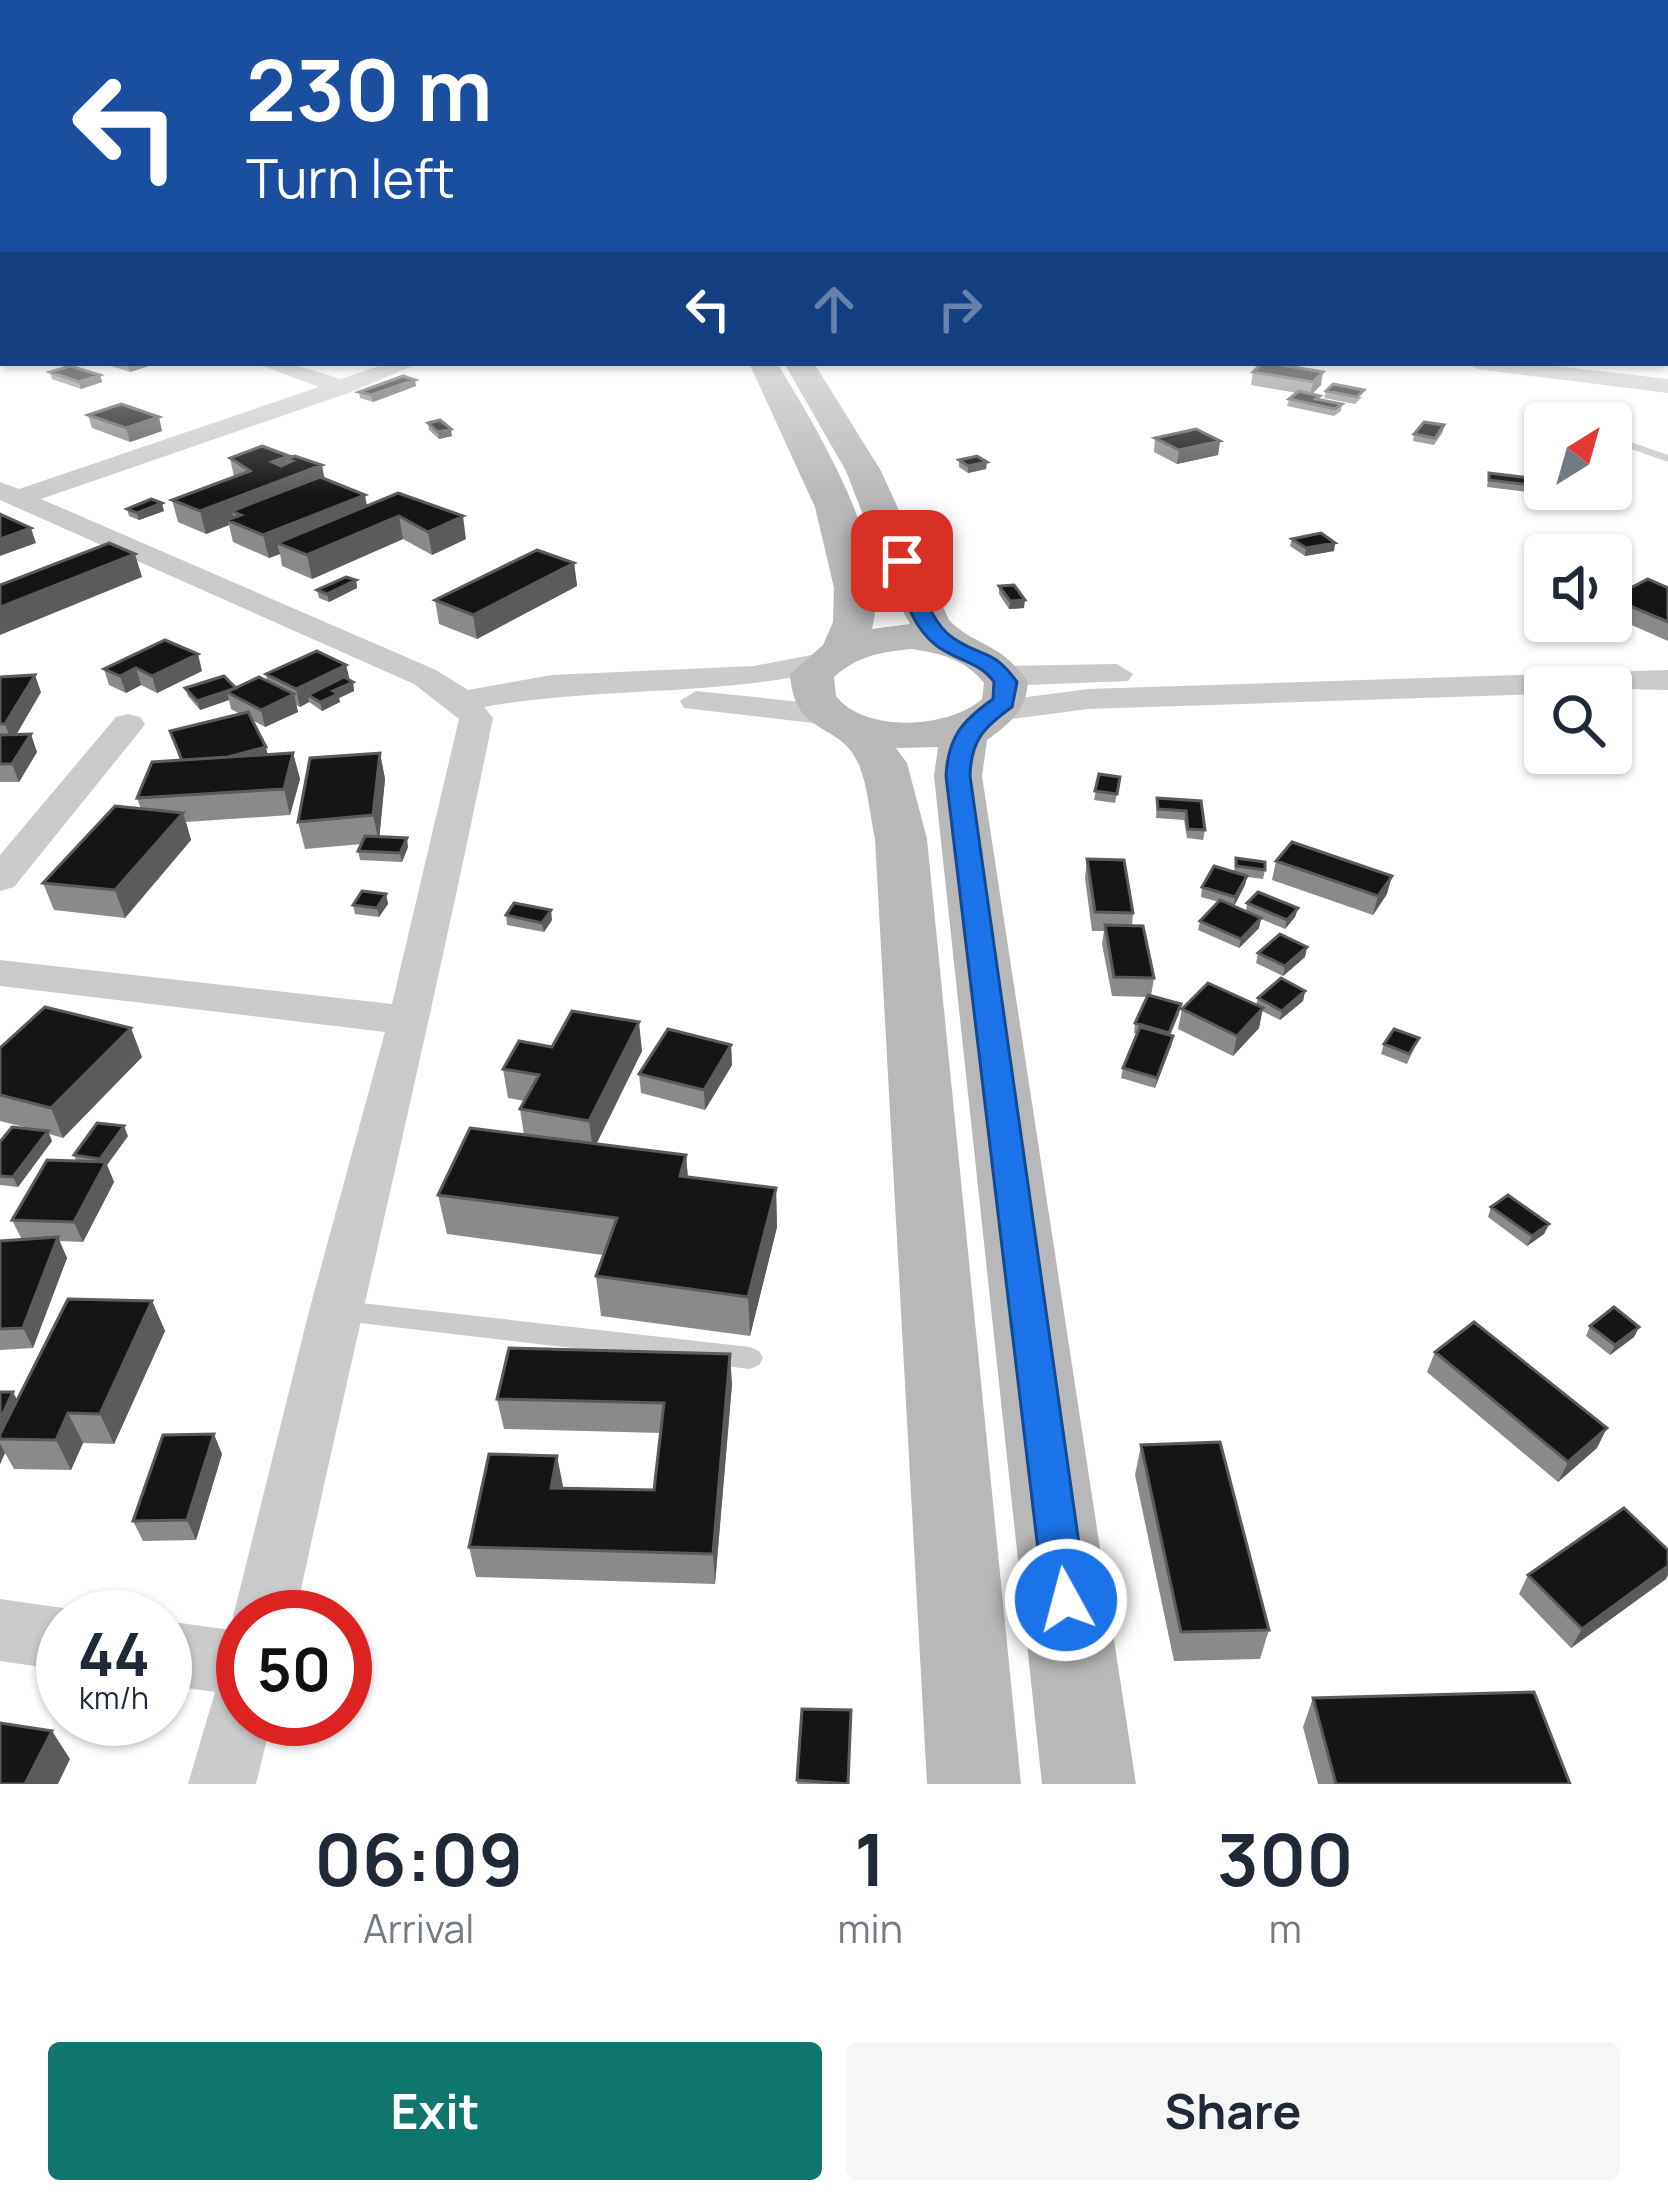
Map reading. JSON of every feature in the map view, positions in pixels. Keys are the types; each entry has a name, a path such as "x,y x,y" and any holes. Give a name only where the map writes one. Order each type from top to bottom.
{"main road":[{"path":"764,366 794,419 845,546 855,585 856,624 812,674 810,688 883,763 901,839 974,1784"},
{"path":"801,366 841,424 883,511 922,616 946,643"},
{"path":"832,656 892,639 946,643 979,655 989,705 959,755 958,776 1089,1784"},
{"path":"843,722 926,736 989,705"}],"street":[{"path":"276,366 343,387"},
{"path":"9,494 401,366"},
{"path":"1502,366 1668,386"},
{"path":"9,494 425,677 469,710 578,702 730,702 843,722"},
{"path":"469,710 552,685 754,676 832,656"},
{"path":"989,705 1668,662"},
{"path":"989,705 1668,680"},
{"path":"270,1590 334,1310 410,1020 469,710"},
{"path":"0,879 128,724"},
{"path":"0,973 410,1020"},
{"path":"0,1630 36,1635"},
{"path":"222,1784 232,1746"}],"lane":[{"path":"1632,446 1668,459"},
{"path":"334,1310 750,1358"}],"building":[{"path":"70,366 100,375 79,382 50,372"},
{"path":"1259,366 1288,366 1323,372 1313,382 1253,372"},
{"path":"403,376 415,380 371,395 359,392"},
{"path":"1333,384 1364,390 1357,397 1326,391"},
{"path":"1299,391 1342,404 1335,409 1289,399"},
{"path":"121,404 159,417 126,428 88,415"},
{"path":"440,420 451,429 438,432 428,423"},
{"path":"1424,422 1444,425 1435,438 1414,434"},
{"path":"1196,429 1220,441 1179,450 1155,438"},
{"path":"262,446 289,456 272,462 281,466 295,456 322,465 200,511 172,500 250,471 230,458"},
{"path":"977,456 987,462 968,466 959,460"},
{"path":"1489,473 1524,477 1524,484 1489,480"},
{"path":"320,477 365,495 263,535 227,520 241,515 232,511"},
{"path":"398,493 463,516 428,532 399,516 307,555 277,543"},
{"path":"151,499 162,503 137,513 127,509"},
{"path":"0,514 31,528 0,539"},
{"path":"1321,533 1335,543 1306,548 1292,539"},
{"path":"109,543 135,554 0,607 0,585"},
{"path":"537,550 574,563 473,615 435,600"},
{"path":"346,577 356,580 327,594 317,590"},
{"path":"1648,579 1668,588 1668,622 1632,607 1632,587"},
{"path":"1014,585 1025,600 1010,601 999,586"},
{"path":"165,640 198,654 152,676 136,668 120,676 104,669"},
{"path":"317,651 346,665 296,689 266,674"},
{"path":"35,675 5,724 0,724 0,677"},
{"path":"224,676 236,688 197,701 185,688"},
{"path":"259,677 294,694 261,710 227,692"},
{"path":"344,677 353,682 333,691 338,694 320,702 308,695"},
{"path":"248,712 266,747 228,757 182,760 170,731"},
{"path":"31,734 12,764 0,764 0,735"},
{"path":"293,753 284,789 137,798 152,762"},
{"path":"380,753 373,815 298,822 310,758"},
{"path":"1099,774 1120,777 1117,794 1095,791"},
{"path":"1157,798 1201,801 1205,830 1188,829 1186,811 1158,809"},
{"path":"115,806 183,813 115,890 43,883"},
{"path":"365,836 407,838 400,853 358,851"},
{"path":"1292,842 1392,876 1378,896 1276,861"},
{"path":"1236,858 1265,862 1265,870 1236,866"},
{"path":"1087,859 1124,860 1133,913 1095,912"},
{"path":"1214,866 1247,876 1235,897 1202,887"},
{"path":"362,891 386,894 377,908 353,905"},
{"path":"1258,892 1298,908 1287,920 1247,903"},
{"path":"1220,900 1261,918 1241,939 1200,921"},
{"path":"514,903 551,910 542,923 506,915"},
{"path":"1105,925 1143,926 1154,978 1114,977"},
{"path":"1280,934 1307,947 1285,966 1258,953"},
{"path":"1281,978 1305,991 1282,1011 1258,998"},
{"path":"1208,983 1263,1008 1237,1036 1182,1009"},
{"path":"1148,995 1181,1004 1169,1033 1135,1023"},
{"path":"45,1007 131,1028 51,1108 0,1095 0,1048"},
{"path":"572,1011 639,1022 589,1121 520,1109 539,1075 503,1069 519,1041 552,1047"},
{"path":"1140,1027 1173,1036 1157,1078 1123,1068"},
{"path":"668,1029 731,1045 704,1090 639,1074"},
{"path":"1394,1029 1419,1038 1409,1054 1384,1044"},
{"path":"97,1123 124,1126 100,1159 74,1155"},
{"path":"12,1127 48,1131 13,1177 0,1176 0,1142"},
{"path":"470,1128 686,1155 680,1176 776,1188 748,1297 596,1276 617,1218 438,1195"},
{"path":"47,1160 106,1162 74,1222 12,1220"},
{"path":"1508,1195 1549,1224 1532,1236 1491,1207"},
{"path":"58,1237 23,1328 0,1329 0,1241"},
{"path":"68,1299 152,1301 100,1414 68,1413 56,1440 0,1439 0,1434"},
{"path":"1614,1307 1639,1327 1615,1345 1590,1326"},
{"path":"1474,1322 1607,1428 1568,1462 1435,1352"},
{"path":"509,1348 730,1354 713,1554 469,1547 489,1454 557,1456 551,1488 654,1490 664,1403 497,1399"},
{"path":"0,1392 13,1392 0,1420"},
{"path":"214,1434 187,1520 133,1521 163,1435"},
{"path":"1220,1442 1269,1630 1181,1632 1141,1445"},
{"path":"1624,1508 1668,1550 1668,1566 1582,1629 1528,1575"},
{"path":"1534,1692 1570,1784 1336,1784 1313,1698"},
{"path":"802,1709 851,1710 848,1784 797,1780"},
{"path":"0,1723 36,1729 36,1746 44,1746 25,1784 0,1784"}],"route":[{"path":"902,561 922,616 932,628 946,643 992,663 1006,682 1004,702 970,727 962,742 958,776 1066,1600"}]}
